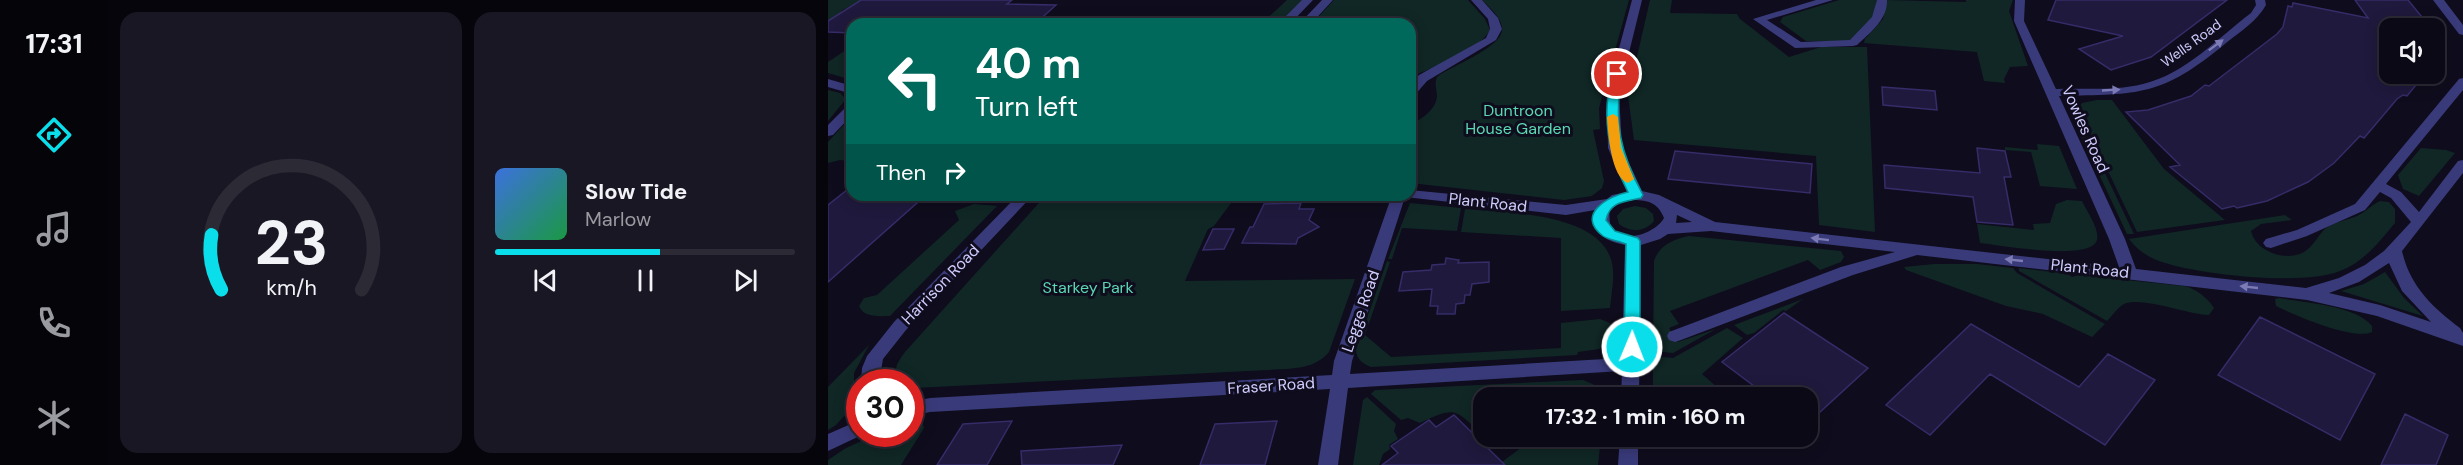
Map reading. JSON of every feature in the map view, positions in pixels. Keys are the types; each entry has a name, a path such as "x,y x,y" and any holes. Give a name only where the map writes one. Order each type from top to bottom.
{"street":[{"path":"1290,18 1308,0"},
{"path":"1311,18 1328,0"},
{"path":"1416,87 1424,78 1490,40 1496,29 1493,18 1476,0"},
{"path":"1636,195 1623,171 1615,148 1613,93 1637,0"},
{"path":"1828,0 1758,19 1799,46 1853,43 1878,17 1883,5 1882,0"},
{"name":"Vowles Road","path":"2020,0 2019,21 2129,272"},
{"name":"Wells Road","path":"2052,93 2127,89 2160,83 2177,74 2255,15 2261,5 2260,0"},
{"path":"2438,0 2463,32"},
{"path":"2271,243 2302,233 2356,209 2378,186 2463,82"},
{"path":"828,83 846,88"},
{"path":"828,132 846,114"},
{"path":"2307,294 2363,274 2394,250 2463,164"},
{"path":"2378,186 2396,195 2418,220"},
{"name":"Plant Road","path":"1416,195 1566,210 1608,203"},
{"path":"1636,195 1659,200 1670,212 1670,221 1666,229 1658,235 1633,241 1621,239 1603,228 1600,220 1602,210 1608,203 1617,198 1636,195"},
{"name":"Plant Road","path":"1659,200 1711,226"},
{"name":"Harrison Road","path":"871,369 876,356 900,326 1020,201"},
{"name":"Legge Road","path":"1328,465 1343,361 1397,201"},
{"name":"Plant Road","path":"1566,210 1603,228"},
{"name":"Plant Road","path":"1666,229 1711,226 2307,294 2386,313 2463,339"},
{"path":"1631,387 1633,241"},
{"path":"2394,250 2398,271 2409,290 2430,312 2463,339"},
{"path":"1675,336 1847,271 1922,251"},
{"name":"Fraser Road","path":"924,407 1632,364"},
{"path":"828,443 846,434"},
{"path":"1628,465 1629,447"}],"green space":[{"path":"828,0 861,0 841,11 842,13 828,22"},
{"path":"1287,0 1303,0 1284,18 1268,18"},
{"path":"1334,0 1468,0 1485,19 1490,30 1484,38 1465,52 1416,75 1416,18 1318,18"},
{"name":"Duntroon House Garden","path":"1482,0 1629,0 1599,108 1600,129 1593,130 1604,181 1602,188 1592,196 1564,200 1416,184 1416,121 1436,102 1437,77 1487,49 1501,34 1502,27 1494,12"},
{"path":"1650,0 1672,0 1670,13 1737,14 1740,19 1789,57 1821,47 1867,47 1875,232 1819,225 1816,156 1634,140 1628,96"},
{"path":"1839,0 1877,0 1873,18 1851,41 1806,41 1780,22 1783,17"},
{"path":"1886,0 1966,2 1966,0 2013,0 2009,11 2028,66 2010,67 2004,79 2005,83 1984,81 1977,52 1864,43 1883,19"},
{"path":"846,50 846,78 828,73 828,62"},
{"path":"828,90 840,93 846,99 828,121"},
{"path":"2112,100 2164,169 2225,220 2137,232 2078,108 2082,103"},
{"path":"2068,108 2074,108 2134,234 2127,234"},
{"path":"846,122 846,161 828,163 828,142"},
{"path":"2037,144 2059,146 2077,189 2040,186 2031,152 2005,150 2005,147 2038,150"},
{"path":"2421,148 2455,153 2419,196 2403,189 2398,175"},
{"path":"2067,200 2082,201 2092,220 2097,240 2091,247 2063,251 1980,243 1977,224 2034,230 2033,224 2050,223 2056,204"},
{"name":"Starkey Park","path":"1041,201 1233,201 1214,226 1208,229 1185,281 1355,279 1329,352 1316,363 1308,366 924,388 924,369 896,369 905,352"},
{"path":"2380,201 2389,202 2395,209 2395,223 2371,251 2356,262 2340,271 2323,275 2302,278 2252,277 2179,267 2152,258 2129,239 2285,215 2292,220 2261,224 2251,231 2259,245 2265,250 2281,255 2297,255 2307,250 2326,228 2357,216"},
{"path":"1410,203 1461,208 1457,231 1402,228 1392,259 1388,259"},
{"path":"974,204 997,206 890,316 872,316 861,310 859,306 864,298 877,295 959,220 955,211"},
{"path":"1635,206 1646,208 1653,214 1654,221 1650,225 1633,230 1619,224 1617,216 1623,209"},
{"path":"1465,209 1554,219 1576,226 1594,237 1607,251 1613,270 1610,308 1561,311 1561,238 1461,232"},
{"path":"1689,236 1841,251 1844,257 1841,262 1820,270 1808,260 1670,311 1679,324 1669,328 1678,342 1716,329 1673,353 1653,351 1654,261 1663,247"},
{"path":"1387,261 1390,262 1365,335 1391,357 1561,348 1561,323 1600,319 1610,323 1608,341 1599,349 1578,352 1577,355 1371,367 1360,361 1356,349"},
{"path":"1977,264 2013,268 2017,273 2105,324 2092,337 2043,314 2006,306 1906,270 1904,267"},
{"path":"2019,268 2068,274 2072,277 2078,275 2184,286 2201,294 2214,308 2209,315 2132,302 2122,305 2107,321 2019,271"},
{"path":"2385,272 2404,298 2423,316 2341,291 2364,284"},
{"path":"1803,299 1786,311 1783,310 1754,333 1747,335 1734,325"},
{"path":"2275,299 2329,306 2354,313 2372,326 2372,332 2352,333 2310,321 2276,306"},
{"path":"1727,328 1743,338 1702,374 1717,387 1653,387 1653,356 1673,358"},
{"path":"869,345 856,369 846,369 846,414 828,430 828,387"},
{"path":"1583,380 1598,387 1473,387 1473,426 1461,415 1449,412 1420,423 1408,418 1401,420 1371,394 1375,390"},
{"path":"1367,397 1396,424 1394,431 1398,439 1389,445 1390,449 1383,454 1379,465 1353,465 1363,400"},
{"path":"912,447 901,465 828,465 828,460 846,448"},
{"path":"1522,447 1600,447 1598,465 1498,465"}],"building":[{"path":"861,0 1012,0 1007,4 1056,5 1042,18 846,18 846,33 828,32 828,21"},
{"path":"2056,0 2227,0 2151,57 2111,70 2079,49 2123,36 2048,20"},
{"path":"2355,0 2408,0 2423,18 2379,18 2379,84 2417,84 2407,96 2403,95 2397,99 2364,138 2360,136 2334,163 2308,182 2267,201 2222,209 2170,167 2180,165 2126,112 2148,110 2191,96 2205,85 2209,86 2277,34 2283,27 2288,6 2292,7 2293,3 2368,18"},
{"path":"1882,87 1935,91 1937,110 1883,105"},
{"path":"1977,148 2005,151 2011,177 2004,177 2013,225 1977,222 1973,197 1885,188 1884,165 1980,173"},
{"path":"1675,151 1812,164 1810,193 1668,179"},
{"path":"846,191 846,201 918,202 828,282 828,205"},
{"path":"1301,203 1299,209 1314,209 1309,220 1319,227 1298,238 1296,244 1242,243 1264,204"},
{"path":"1213,229 1234,229 1224,249 1203,250"},
{"path":"1446,258 1459,260 1458,263 1489,262 1489,282 1472,284 1470,295 1465,295 1464,303 1456,304 1455,314 1437,314 1438,306 1430,306 1432,289 1399,291 1403,272 1431,270 1432,265 1445,264"},
{"path":"1784,313 1868,368 1818,414 1818,387 1755,387 1722,362"},
{"path":"2260,317 2375,374 2340,440 2218,375"},
{"path":"1971,324 2079,387 2108,354 2155,380 2105,445 1990,374 1930,435 1886,405"},
{"path":"2405,414 2448,435 2436,465 2381,465"},
{"path":"1454,415 1473,434 1473,447 1487,447 1505,465 1382,465 1398,453 1391,446 1429,420 1436,427"},
{"path":"1012,421 987,465 937,465 963,424"},
{"path":"1277,421 1265,465 1200,465 1215,424"},
{"path":"1122,445 1113,465 1022,465 1021,451"}],"slow traffic":[{"path":"1613,117 1615,148 1628,179"}],"route":[{"path":"1617,74 1613,93 1613,138 1623,171 1636,195 1617,198 1608,203 1602,210 1600,220 1603,228 1610,234 1633,241 1632,347"}]}
